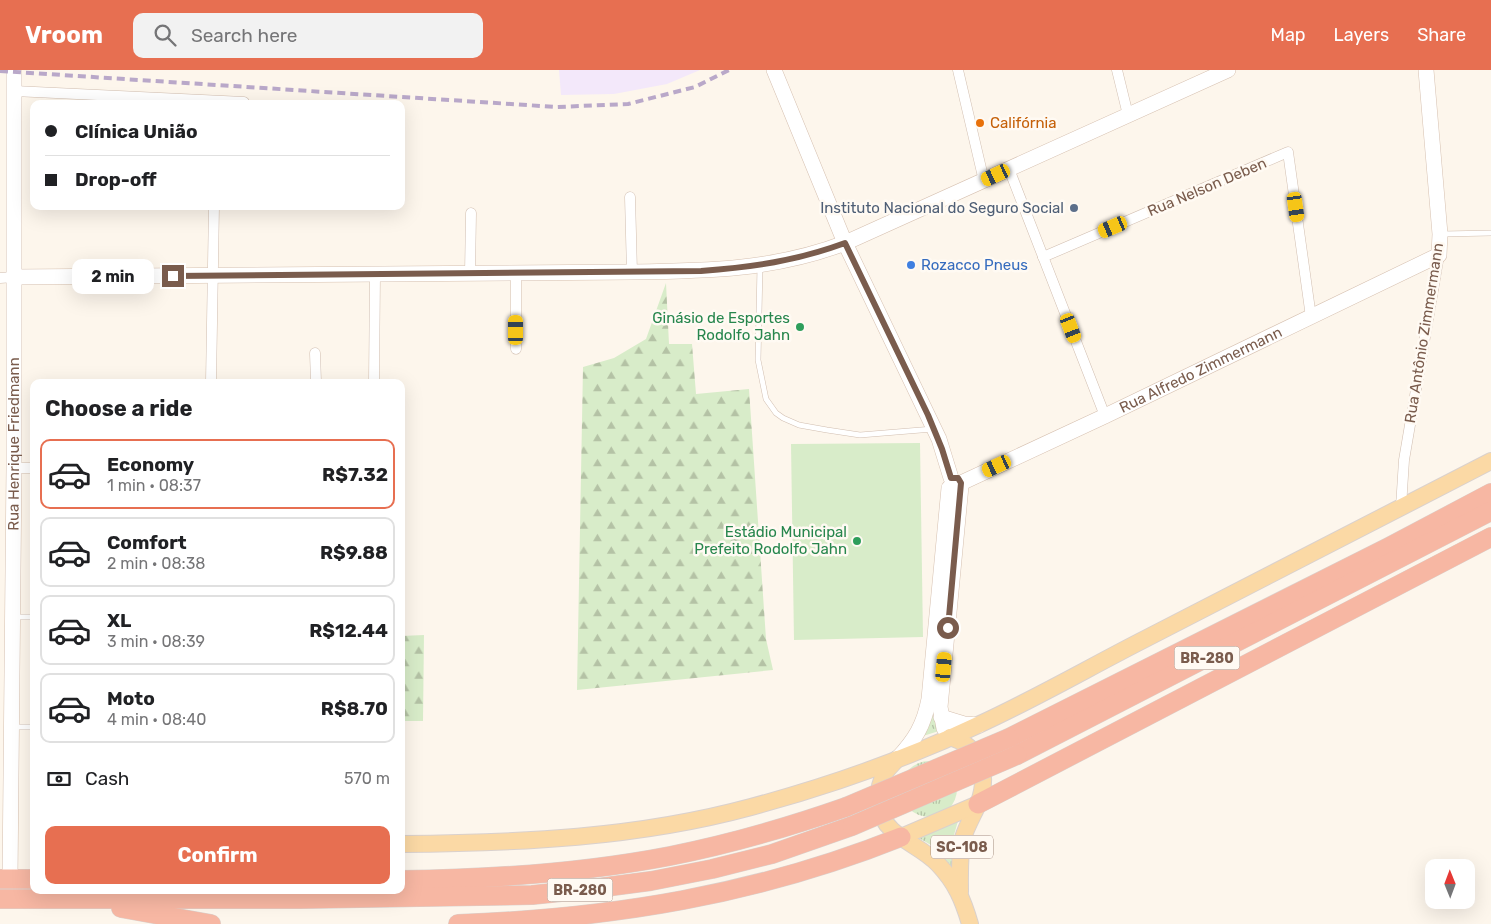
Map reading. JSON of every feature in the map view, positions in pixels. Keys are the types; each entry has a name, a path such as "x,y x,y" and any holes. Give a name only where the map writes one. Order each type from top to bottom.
{"highway":[{"name":"BR-280","path":"405,880 549,874 670,856 799,823 846,807 1009,738 1389,547 1491,493"},
{"name":"BR-280","path":"0,899 476,897 532,895 651,881 712,869 772,854 852,826 1017,755 1491,511"},
{"path":"986,800 1491,538"},
{"path":"458,924 553,919 598,919 777,879 901,837"},
{"path":"5,879 30,879"},
{"path":"73,899 211,924"}],"main road":[{"path":"405,844 525,841 640,831 750,807 839,780 897,759 979,725 1491,461"},
{"path":"897,759 885,772 878,798 879,809 885,822 901,837 986,800 983,786 984,776 976,754 961,741 950,738"},
{"name":"SC-108","path":"960,894 963,839 966,830 986,800"},
{"name":"SC-108","path":"901,837 931,858 945,872 960,894 970,924"},
{"path":"880,845 913,850 931,858"}],"street":[{"name":"Rua Henrique Friedmann","path":"5,879 11,727 14,468 7,277 14,70"},
{"path":"958,70 984,181"},
{"path":"1117,70 1128,115"},
{"path":"7,277 701,271 760,266 816,254 845,243 1228,70"},
{"name":"Rua Antônio Zimmermann","path":"1401,507 1404,460 1439,255 1440,234 1426,70"},
{"path":"778,72 845,243 934,429 956,484 940,707 944,728 950,738"},
{"path":"14,91 87,99 130,100"},
{"name":"Rua Nelson Deben","path":"1043,257 1288,152 1311,317"},
{"path":"1009,169 1105,416"},
{"path":"630,197 632,272"},
{"path":"211,379 214,210"},
{"path":"470,273 471,213"},
{"name":"Rua Alfredo Zimmermann","path":"956,484 1105,416 1439,255"},
{"path":"516,273 516,349"},
{"path":"374,379 375,274"},
{"path":"316,353 316,379"},
{"path":"14,468 30,468"},
{"path":"897,759 916,737 927,712 956,484"},
{"path":"941,717 964,724 979,725"}],"lane":[{"path":"1440,234 1491,233"},
{"path":"760,266 758,360 766,399 776,413 799,425 860,434 934,429"},
{"path":"12,617 30,617"},
{"path":"11,727 30,727"}],"shaded area":[{"path":"559,70 700,70 667,84 614,94 561,95"}],"green space":[{"path":"666,283 669,344 692,344 696,394 749,389 766,639 773,670 577,690 583,367 614,358 646,339"},
{"name":"Estádio Municipal Prefeito Rodolfo Jahn","path":"920,443 923,637 794,640 791,444"},
{"path":"424,635 423,721 405,721 405,636"},
{"path":"933,711 939,731 923,736"},
{"path":"923,761 935,761 945,765 953,773 957,789 953,805 945,813 935,817 923,817 913,813 905,805 901,795 901,783 905,773 913,765"},
{"path":"958,821 952,842 952,870 936,848 919,838"}],"railway":[{"path":"0,71 557,107 628,104 695,87 729,70"}],"place":[{"name":"Califórnia","path":"980,123"},
{"name":"Instituto Nacional do Seguro Social","path":"1074,208"},
{"name":"Rozacco Pneus","path":"911,265"},
{"name":"Ginásio de Esportes Rodolfo Jahn","path":"800,327"},
{"name":"Estádio Municipal Prefeito Rodolfo Jahn","path":"857,541"}],"route":[{"path":"173,276 701,271 760,266 787,261 816,254 845,243 939,439 951,478 955,477 961,481 948,628"}]}
